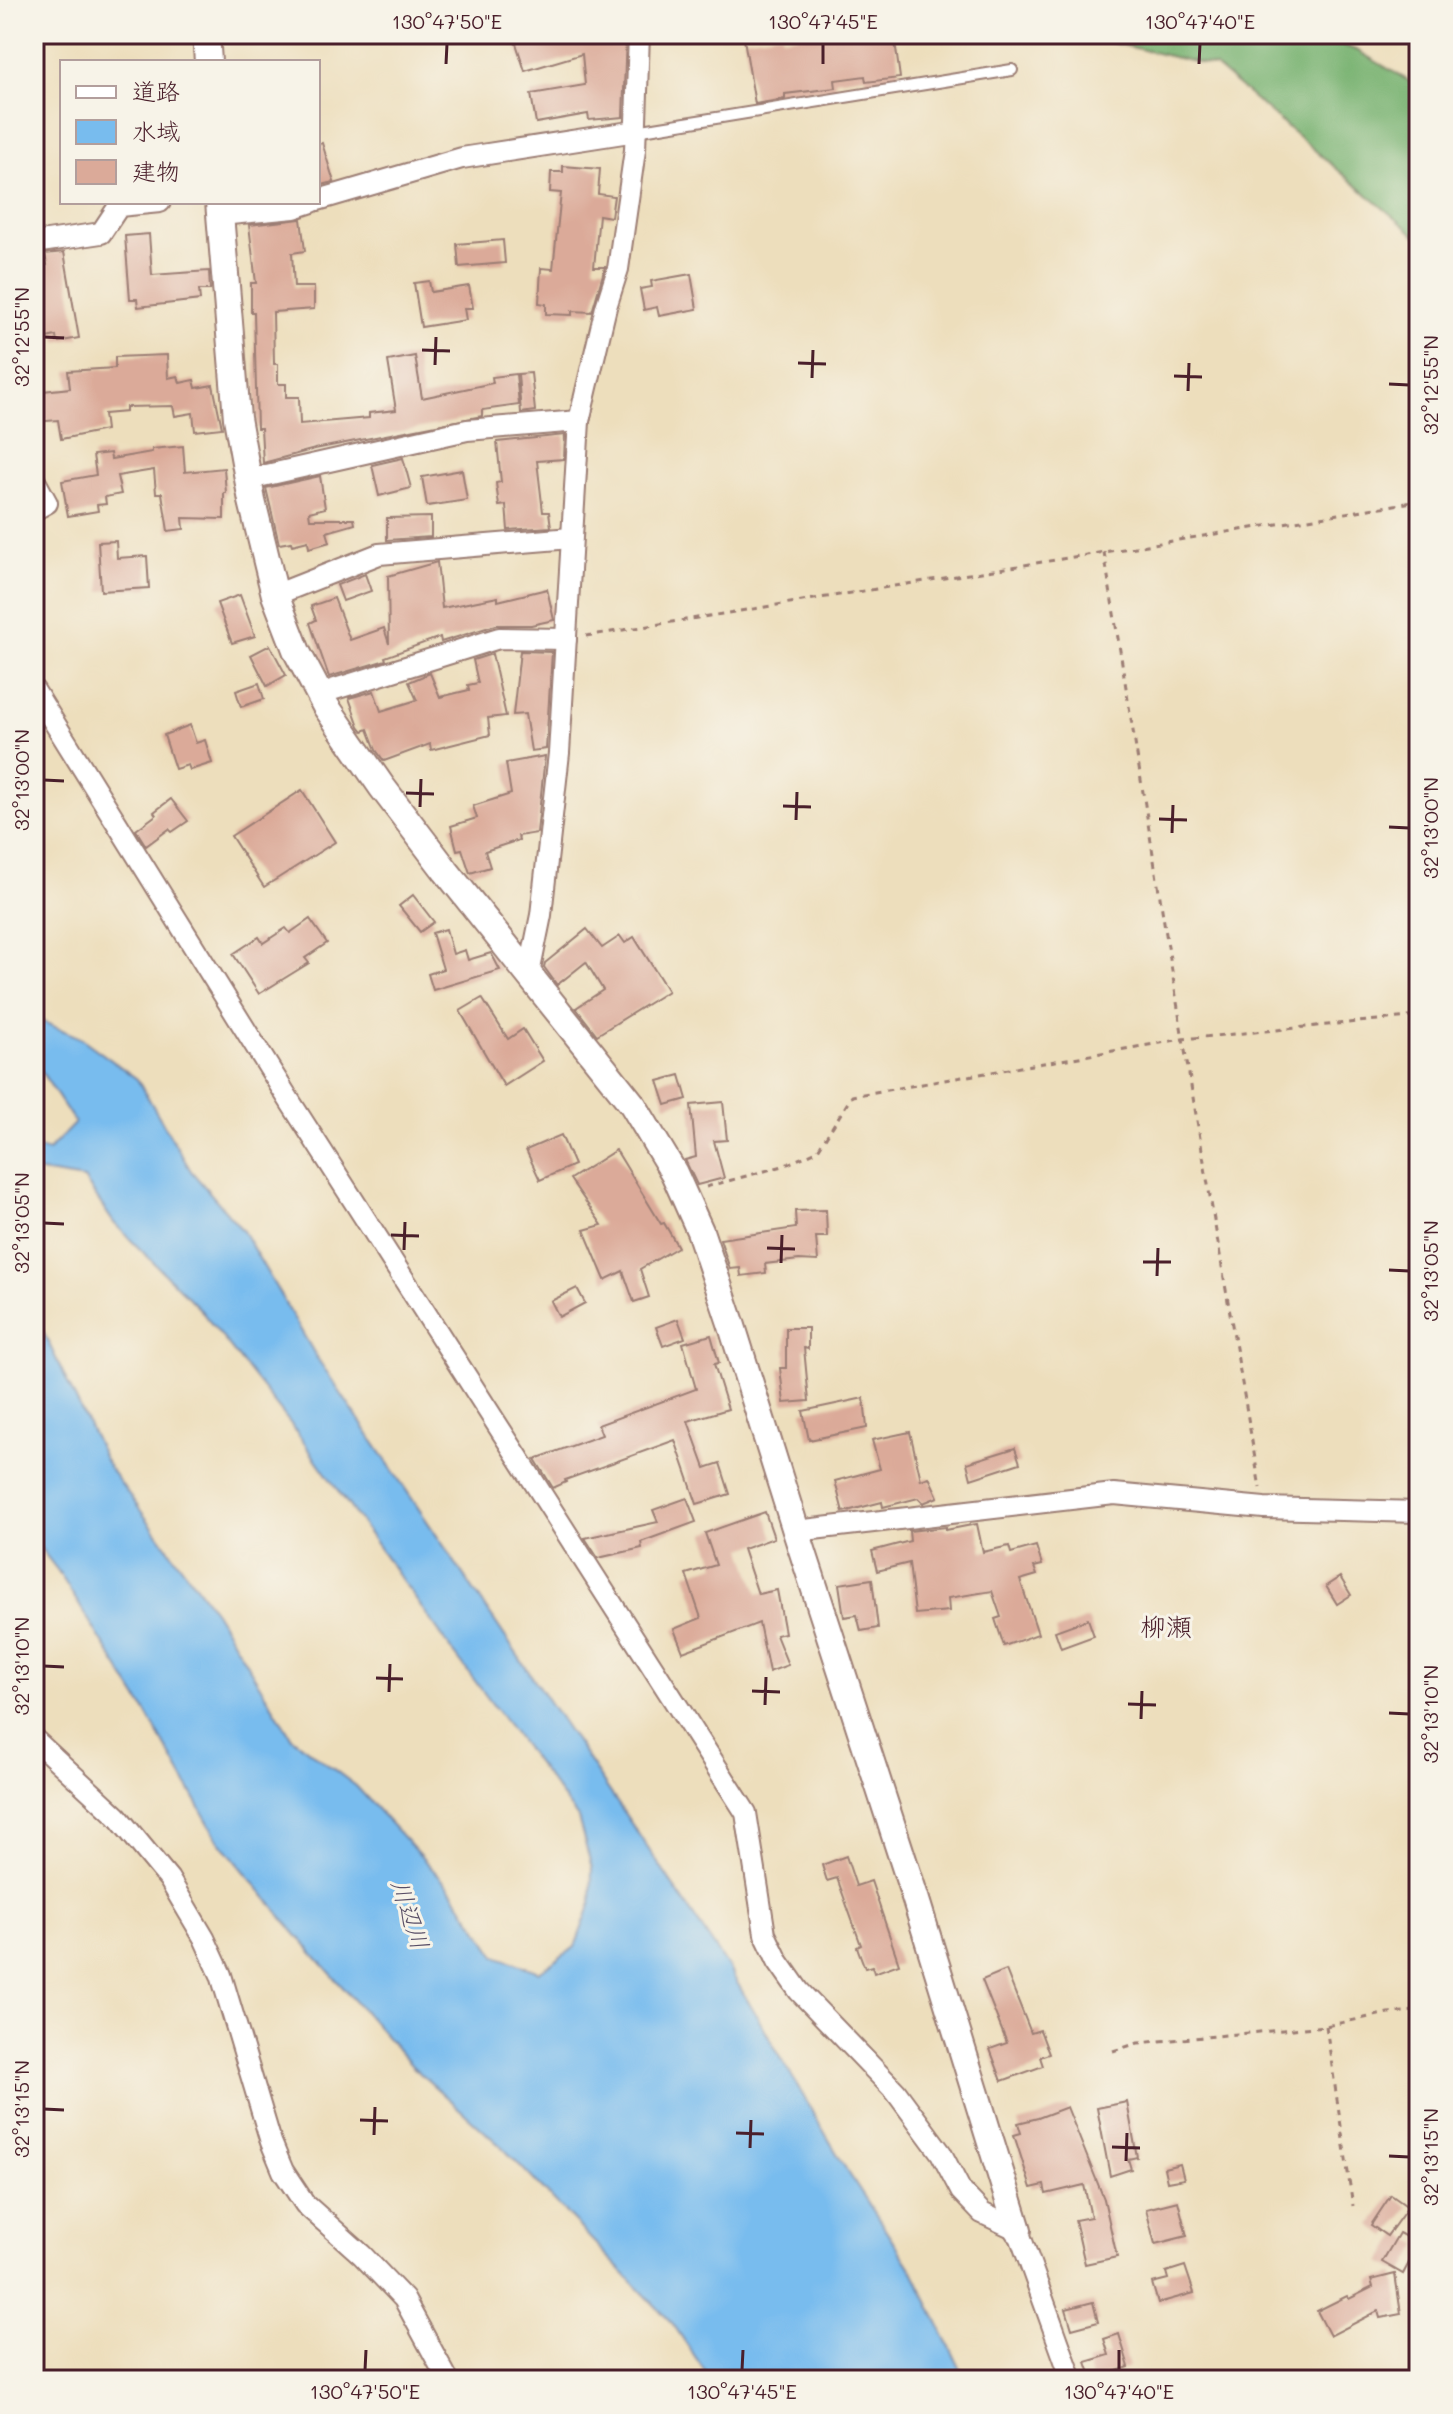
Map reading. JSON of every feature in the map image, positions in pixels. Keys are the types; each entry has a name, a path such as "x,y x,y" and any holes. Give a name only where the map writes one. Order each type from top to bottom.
{"street":[{"path":"206,34 208,60"},
{"path":"529,974 541,915 556,782 579,421 618,269 636,131 639,34"},
{"path":"320,199 462,158 636,131"},
{"path":"34,243 101,233 119,206 140,204"},
{"path":"306,204 294,208 219,208 237,418 252,501 275,595 297,652 319,694 382,787 633,1105 674,1173 700,1231 910,1882 1018,2230 1072,2380"},
{"path":"249,479 467,430 579,421"},
{"path":"34,479 47,503 34,510"},
{"path":"275,595 379,554 571,538"},
{"path":"319,694 499,638 566,639"},
{"path":"34,690 291,1103 746,1813 765,1934 778,1961 799,1991 896,2092 941,2153 961,2191 982,2213 1018,2230"},
{"path":"796,1531 1114,1494 1264,1508 1419,1512"},
{"path":"34,1739 117,1816 169,1879 204,1938 221,1975 271,2142 283,2171 305,2204 362,2255 404,2299 448,2380"}],"lane":[{"path":"636,131 1012,70"}],"path":[{"path":"566,639 1419,501"},
{"path":"1104,552 1183,1039 1264,1508"},
{"path":"683,1194 783,1166 817,1151 852,1096 1183,1039 1419,1016"},
{"path":"1113,2051 1138,2043 1326,2026 1388,2013 1419,2011"},
{"path":"1326,2026 1353,2206"}],"green space":[{"path":"1075,34 1315,34 1358,51 1419,87 1419,238 1216,67"}],"water":[{"name":"川辺川","path":"34,1018 81,1038 137,1079 191,1171 243,1231 317,1358 728,1967 846,2169 914,2273 966,2380 711,2380 673,2324 505,2150 412,2066 217,1838 145,1710 58,1571 34,1540 34,1313 108,1466 215,1612 292,1738 356,1786 450,1888 496,1956 539,1972 575,1947 591,1903 592,1868 578,1818 454,1653 290,1423 198,1307 114,1223 84,1179 34,1171 34,1147 48,1151 75,1123 34,1060"}],"building":[{"path":"513,34 568,34 569,39 626,34 623,117 589,120 588,114 536,123 531,94 585,85 582,54 525,71"},
{"path":"782,34 783,38 813,34 894,34 900,78 866,82 865,76 835,80 836,88 785,94 785,99 755,104 744,39"},
{"path":"320,144 334,182 320,186"},
{"path":"563,166 600,169 598,194 614,196 611,217 599,215 594,267 605,267 592,312 572,311 572,315 546,314 546,304 539,303 541,268 553,269 561,193 550,192 551,172 563,172"},
{"path":"301,219 305,251 292,253 294,287 314,287 314,309 273,312 274,364 278,364 278,384 286,384 286,397 299,397 300,424 369,418 369,413 396,410 388,361 415,356 422,398 493,383 492,377 516,374 519,405 482,410 482,416 315,449 263,463 261,428 257,428 254,312 251,312 251,283 256,283 249,225"},
{"path":"149,234 152,275 209,271 210,290 199,290 200,300 138,307 137,299 130,299 125,236"},
{"path":"503,240 505,263 459,267 457,244"},
{"path":"64,252 79,338 57,342 56,336 37,340 34,326 34,267 47,265 45,254"},
{"path":"691,274 697,309 659,316 657,307 644,310 640,289 652,287 651,281"},
{"path":"429,281 431,292 469,286 473,308 464,308 466,320 421,327 414,283"},
{"path":"167,355 168,378 178,376 180,383 194,380 196,388 213,385 222,428 195,431 193,413 175,416 173,406 126,407 126,412 104,414 106,430 61,439 58,420 34,422 34,392 70,388 68,371 115,368 115,357"},
{"path":"531,373 535,411 521,413 518,374"},
{"path":"565,435 564,459 537,461 543,512 549,512 551,527 508,530 506,505 499,506 496,483 501,482 497,442"},
{"path":"183,446 185,472 224,468 224,519 183,518 184,529 168,531 162,493 156,493 154,470 117,476 121,494 105,497 106,504 97,505 98,511 68,516 62,481 96,475 93,455 110,453 111,459 152,452 152,449"},
{"path":"403,458 411,488 379,496 372,465"},
{"path":"462,470 467,500 427,506 422,477"},
{"path":"320,476 325,508 309,512 310,519 354,519 355,524 327,532 330,542 309,548 308,541 279,544 266,488"},
{"path":"431,517 431,537 387,540 387,518"},
{"path":"116,541 117,558 147,556 149,588 101,591 98,542"},
{"path":"437,562 442,608 498,597 498,601 547,589 554,620 531,625 496,625 441,642 440,637 385,657 386,660 329,677 310,623 316,620 311,606 334,598 350,640 384,628 389,644 388,576"},
{"path":"365,574 371,591 343,601 337,585"},
{"path":"240,595 255,636 232,643 217,603"},
{"path":"270,645 286,675 267,686 251,655"},
{"path":"520,651 552,652 546,749 531,751 525,714 513,715"},
{"path":"492,654 506,716 488,718 490,735 431,750 430,744 384,761 368,729 363,731 359,726 349,698 374,691 381,711 417,700 409,682 430,673 440,697 469,690 468,685 478,683 473,660"},
{"path":"259,683 264,699 241,707 236,691"},
{"path":"190,725 196,743 205,740 212,763 190,770 188,765 175,769 164,735"},
{"path":"545,756 537,833 518,836 519,840 485,851 490,867 470,873 462,849 457,850 451,826 477,818 473,806 511,794 506,763"},
{"path":"302,790 335,842 264,887 231,836"},
{"path":"171,799 188,821 172,832 169,829 146,846 136,830"},
{"path":"413,895 434,922 420,932 399,906"},
{"path":"310,919 327,943 305,958 309,963 259,994 233,954 259,937 263,943 286,928 290,933"},
{"path":"446,929 453,954 465,950 468,960 491,953 500,970 433,990 428,974 443,969 432,933"},
{"path":"587,929 602,948 620,936 625,943 634,937 668,991 597,1035 576,1008 603,990 586,962 557,985 544,967"},
{"path":"482,998 508,1039 523,1029 543,1061 504,1086 460,1011"},
{"path":"680,1075 687,1099 666,1105 658,1081"},
{"path":"723,1102 727,1140 714,1141 724,1178 697,1185 685,1160 696,1157 691,1105"},
{"path":"561,1135 574,1165 540,1180 526,1150"},
{"path":"616,1150 678,1247 640,1269 649,1297 634,1302 623,1271 605,1280 584,1230 602,1225 570,1179"},
{"path":"826,1210 827,1237 816,1237 818,1261 765,1264 766,1273 741,1276 740,1268 730,1269 720,1239 796,1228 795,1211"},
{"path":"577,1288 585,1303 559,1317 551,1301"},
{"path":"678,1319 685,1338 663,1346 656,1327"},
{"path":"786,1328 808,1328 808,1349 804,1348 809,1401 784,1403 780,1368 786,1368"},
{"path":"711,1335 719,1363 714,1364 728,1409 688,1421 705,1468 720,1463 730,1494 697,1504 675,1440 565,1480 553,1488 535,1459 602,1435 598,1425 696,1389 683,1343"},
{"path":"864,1398 867,1428 809,1440 803,1411"},
{"path":"910,1432 921,1480 929,1477 938,1497 923,1503 918,1498 883,1507 882,1502 843,1512 835,1481 880,1469 872,1440"},
{"path":"1015,1448 1020,1463 971,1479 967,1463"},
{"path":"687,1498 696,1522 641,1542 642,1548 598,1558 585,1538 658,1522 653,1510"},
{"path":"765,1512 774,1538 743,1549 758,1594 777,1590 785,1633 776,1635 788,1665 769,1672 759,1623 683,1652 674,1629 701,1618 686,1574 716,1565 705,1533"},
{"path":"977,1524 983,1552 1009,1546 1011,1553 1036,1546 1042,1565 1034,1567 1037,1575 1020,1580 1038,1634 1004,1646 995,1619 1001,1617 992,1591 948,1598 949,1611 915,1614 909,1563 877,1571 872,1551 910,1541 909,1531 946,1527 946,1530"},
{"path":"1340,1577 1351,1595 1337,1604 1326,1586"},
{"path":"872,1579 878,1628 861,1631 857,1615 844,1617 839,1584"},
{"path":"1088,1619 1094,1636 1061,1648 1055,1631"},
{"path":"846,1856 856,1886 871,1881 899,1964 874,1973 872,1966 865,1968 857,1947 861,1945 837,1878 827,1881 822,1865"},
{"path":"1006,1970 1031,2033 1040,2030 1049,2054 1040,2057 1043,2066 1002,2081 990,2049 1007,2043 982,1980"},
{"path":"1127,2102 1137,2157 1128,2159 1131,2169 1110,2176 1097,2108"},
{"path":"1067,2107 1104,2199 1117,2257 1085,2264 1075,2220 1091,2217 1084,2185 1046,2194 1044,2185 1031,2188 1014,2135 1021,2133 1018,2123"},
{"path":"1180,2164 1184,2179 1167,2182 1164,2168"},
{"path":"1391,2195 1408,2207 1387,2236 1371,2225"},
{"path":"1178,2201 1187,2236 1155,2244 1146,2209"},
{"path":"1399,2233 1419,2244 1403,2274 1382,2262"},
{"path":"1185,2266 1194,2293 1158,2303 1152,2283 1168,2279 1166,2272"},
{"path":"1395,2274 1401,2314 1380,2318 1378,2311 1330,2336 1317,2311 1373,2287 1371,2280"},
{"path":"1093,2302 1098,2322 1072,2329 1066,2309"},
{"path":"1119,2334 1129,2367 1092,2379 1086,2362 1109,2355 1104,2339"}],"district":[{"name":"柳瀬","path":"1166,1626"}]}
